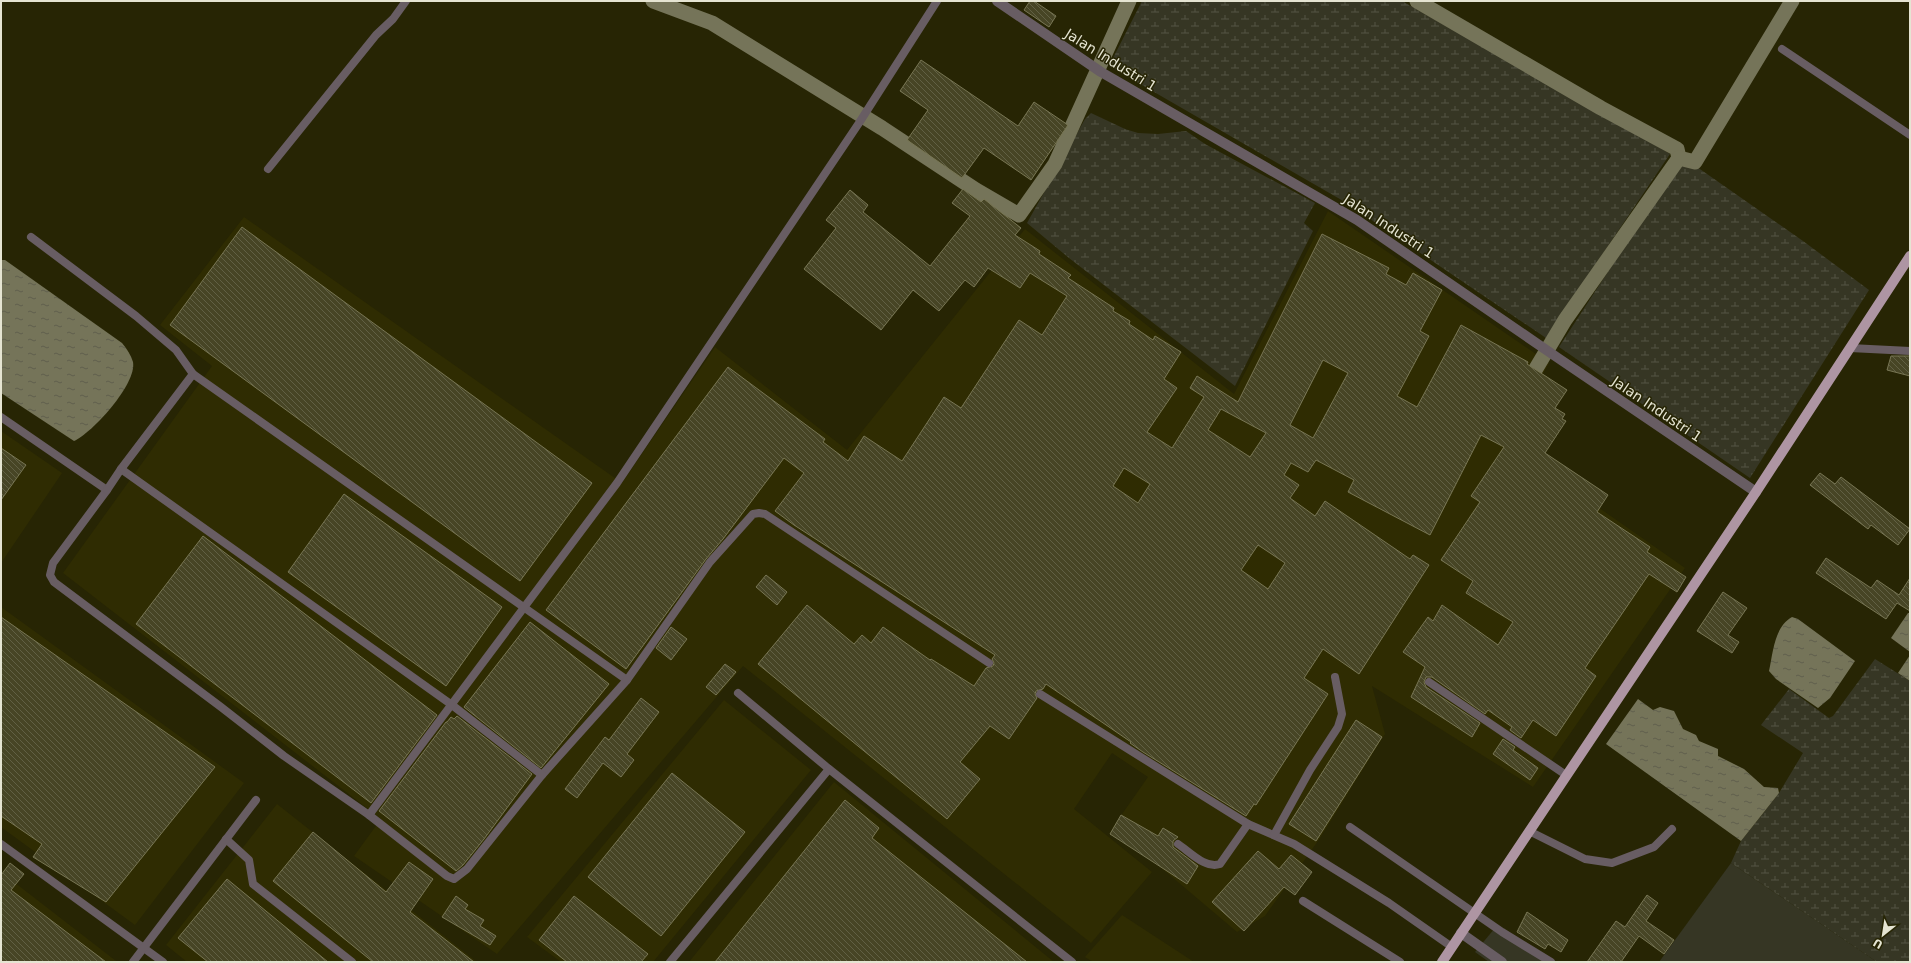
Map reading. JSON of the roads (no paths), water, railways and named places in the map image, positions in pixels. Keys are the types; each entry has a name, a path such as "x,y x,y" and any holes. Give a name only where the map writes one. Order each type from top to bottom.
{"main road":[{"path":"1442,962 1756,492 1910,256"}],"street":[{"name":"Jalan Industri 1","path":"997,1 1096,69 1357,220 1756,492"},
{"path":"1462,933 1502,962"}],"lane":[{"path":"268,170 376,35 393,19 406,1"},
{"path":"369,815 618,483 859,123 937,1"},
{"path":"1782,49 1910,135"},
{"path":"31,238 136,316 176,350 193,374 346,480 627,680"},
{"path":"1850,348 1910,352"},
{"path":"193,374 121,469 53,563 50,575 54,582 284,756 369,815 447,876 454,879 467,869 542,775 627,680 710,562 753,514 765,514 989,663"},
{"path":"1,417 107,490"},
{"path":"121,469 452,705 542,775"},
{"path":"1274,835 1310,770 1338,727 1342,714 1336,677"},
{"path":"1429,682 1566,775"},
{"path":"738,693 829,769 1072,962"},
{"path":"1040,694 1248,824 1294,844 1389,903 1452,947"},
{"path":"670,962 829,769"},
{"path":"133,962 256,800"},
{"path":"1178,844 1206,864 1213,866 1220,864 1248,824"},
{"path":"1350,827 1475,913 1551,962"},
{"path":"1530,830 1585,859 1612,863 1654,847 1672,829"},
{"path":"226,840 249,860 254,884 352,962"},
{"path":"1,844 145,947 163,962"},
{"path":"1302,901 1400,962"}],"water":[{"path":"1,260 5,260 122,343 132,359 132,371 121,395 102,418 82,436 74,441 1,393"},
{"path":"1908,613 1910,613 1910,652 1891,638"},
{"path":"1792,617 1798,619 1855,661 1830,698 1818,708 1776,679 1769,671 1775,641 1781,627"},
{"path":"1910,655 1910,681 1898,673"},
{"path":"1638,699 1653,710 1660,707 1674,711 1683,729 1696,735 1699,741 1718,749 1718,756 1744,769 1764,787 1778,788 1779,793 1741,841 1606,744"}],"waterway":[{"path":"653,1 712,23 882,128 976,190 1019,215 1055,164 1129,1"},
{"path":"1417,1 1601,108 1677,149 1679,158"},
{"path":"1525,387 1565,320 1679,158 1695,162 1792,1"}]}
